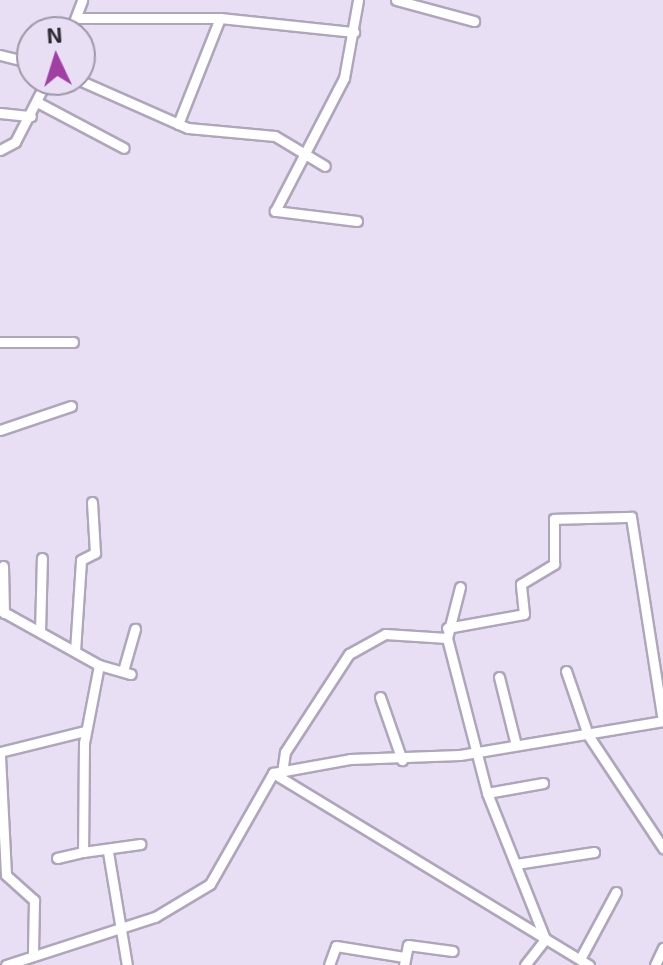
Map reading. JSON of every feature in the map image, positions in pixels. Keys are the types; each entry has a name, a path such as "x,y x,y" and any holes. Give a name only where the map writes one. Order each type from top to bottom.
{"street":[{"path":"357,221 277,215 284,184 305,154 344,78 358,0"},
{"path":"396,0 474,21"},
{"path":"96,18 220,18 354,32"},
{"path":"178,124 220,18"},
{"path":"96,88 178,124 262,132 325,166"},
{"path":"0,150 11,147 40,96"},
{"path":"37,102 124,148"},
{"path":"0,113 31,116"},
{"path":"0,342 73,342"},
{"path":"0,430 71,406"},
{"path":"75,651 81,560 95,553 92,502"},
{"path":"6,965 121,925 155,917 210,884 277,773 285,752 349,654 385,634 447,633 524,614 521,584 554,564 554,519 631,517 663,721 481,751 402,760 350,759 277,773"},
{"path":"40,632 42,558"},
{"path":"3,566 2,611 99,665 127,672 135,629"},
{"path":"460,587 447,633 481,751 487,793 545,939"},
{"path":"83,852 85,731 99,665"},
{"path":"566,671 588,735 663,848"},
{"path":"499,677 516,745"},
{"path":"380,697 402,760"},
{"path":"33,954 34,900 6,875 0,754 85,731"},
{"path":"277,773 589,965"},
{"path":"487,793 543,783"},
{"path":"57,858 83,852 108,852 140,844"},
{"path":"108,852 127,965"},
{"path":"516,864 594,852"},
{"path":"580,959 616,892"},
{"path":"525,965 545,939"},
{"path":"329,965 336,946 404,961 408,945 453,951"},
{"path":"655,965 663,948"}]}
